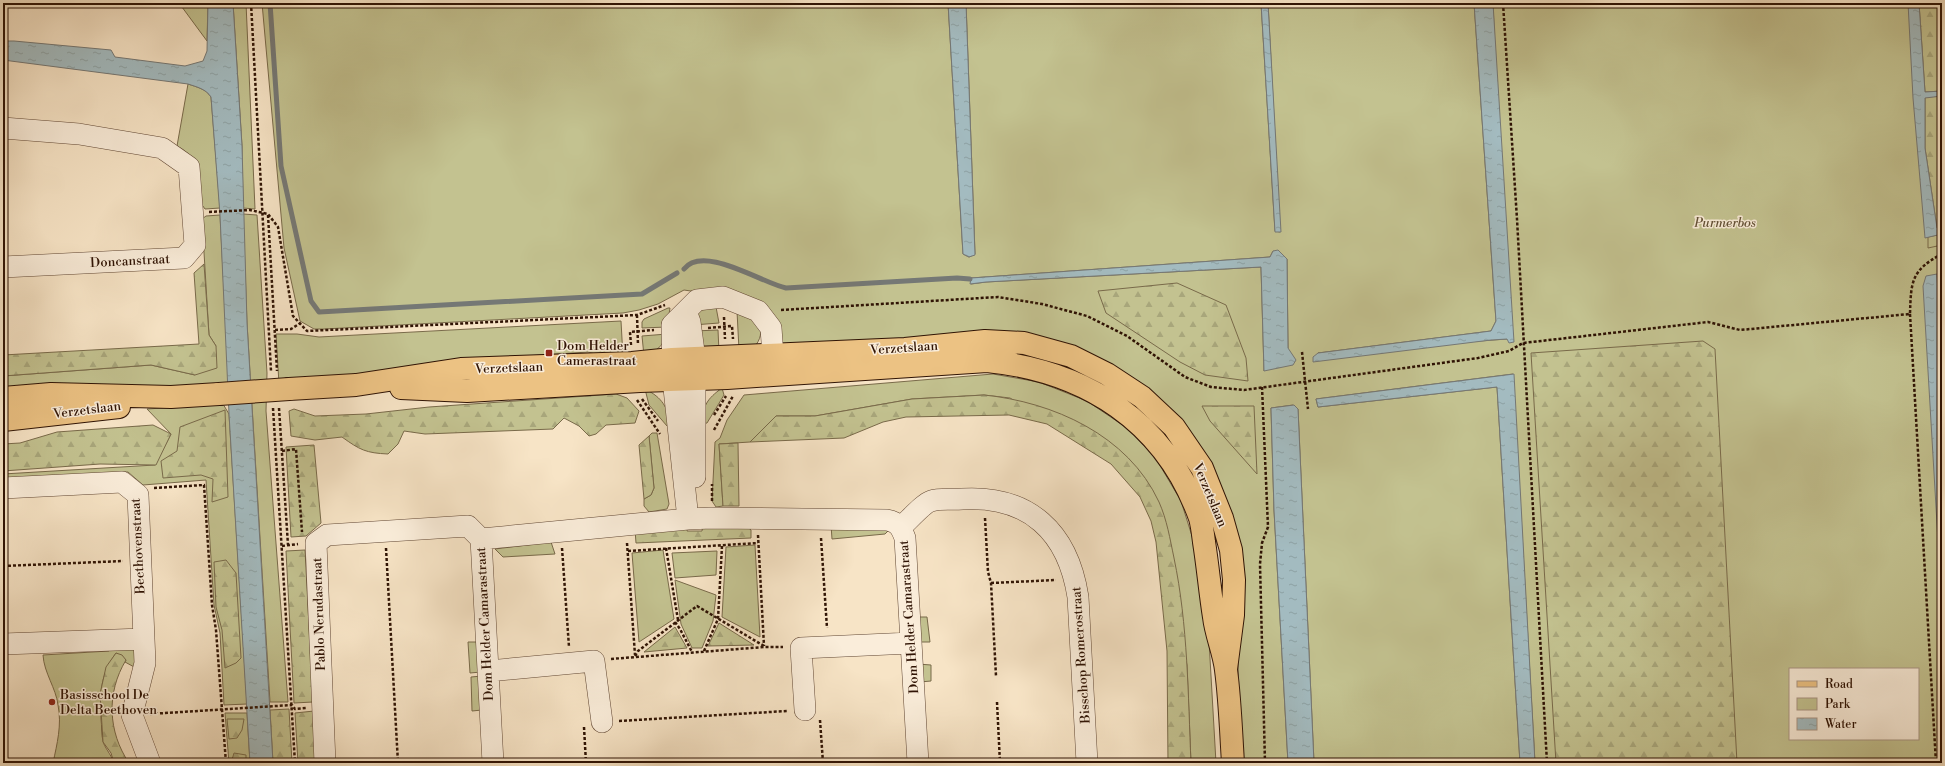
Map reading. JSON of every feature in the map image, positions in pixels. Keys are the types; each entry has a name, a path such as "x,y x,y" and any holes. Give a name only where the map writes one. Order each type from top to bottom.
{"main road":[{"name":"Verzetslaan","path":"731,367 772,356 905,349 985,341 1024,343 1071,356 1107,374 1142,397 1174,427 1202,468 1222,518 1231,550 1234,580 1233,615 1226,669"},
{"name":"Verzetslaan","path":"3,398 51,394 171,397 219,394 356,385 461,369 636,371 695,368 987,361 1018,364 1062,376 1095,392 1125,412 1154,439 1182,479 1200,519 1211,580 1214,617 1226,669 1233,763"},
{"name":"Verzetslaan","path":"3,420 122,406 171,397"}],"street":[{"name":"Doncanstraat","path":"3,128 79,134 162,148 189,167 195,245 184,258 3,267"},
{"path":"676,308 697,300 723,297 758,311 771,328 772,356"},
{"path":"676,308 690,322 695,368 698,518"},
{"path":"676,308 672,325 672,369 698,518"},
{"name":"Beethovenstraat","path":"3,488 122,482 138,495 145,663 132,715"},
{"name":"Bisschop Romerostraat","path":"901,527 930,501 980,498 998,500 1021,509 1038,518 1053,534 1067,554 1076,579 1087,763"},
{"name":"Dom Helder Camarastraat","path":"492,763 481,539 698,518 757,518 887,520 895,522 901,527 905,538 918,763"},
{"name":"Pablo Nerudastraat","path":"325,763 316,543 327,535 468,526 481,539"},
{"path":"3,644 143,639"},
{"path":"805,710 801,648 911,643"},
{"path":"488,670 594,661 602,722"},
{"path":"132,715 150,763"}],"path":[{"path":"251,3 270,345"},
{"path":"1503,3 1517,220 1547,763"},
{"path":"212,212 250,210 268,214 278,227 293,316 306,331 331,331 637,315 676,308"},
{"path":"1936,763 1910,314 1911,295 1916,274 1926,263 1942,254"},
{"path":"712,434 731,367 724,326 723,297"},
{"path":"1265,763 1260,564 1262,543 1268,528 1262,387 1478,358 1509,351 1523,343 1708,322 1740,330 1910,314"},
{"path":"637,315 638,331 636,371 662,436"},
{"path":"274,330 291,329 299,324"},
{"path":"702,328 732,326 731,367 727,395 711,419"},
{"path":"658,330 630,332 641,399 662,426"},
{"path":"1302,352 1308,409"},
{"path":"282,451 296,449 302,536"},
{"path":"275,450 295,763"},
{"path":"698,518 712,480"},
{"path":"132,489 204,485 212,605 216,630 226,763"},
{"path":"980,498 985,518 988,572 991,583 996,676"},
{"path":"757,518 764,647"},
{"path":"820,519 828,647"},
{"path":"626,525 635,656"},
{"path":"385,531 398,763"},
{"path":"561,532 570,663"},
{"path":"628,551 758,543"},
{"path":"704,651 718,619 722,546"},
{"path":"666,548 678,620"},
{"path":"3,566 140,560"},
{"path":"991,583 1076,579"},
{"path":"635,656 638,651 697,606 764,647"},
{"path":"675,622 692,652"},
{"path":"594,661 635,656 764,647 801,648"},
{"path":"997,702 1000,763"},
{"path":"132,715 292,705"},
{"path":"586,763 584,723 820,709 823,763"}],"green space":[{"path":"179,3 208,3 207,41"},
{"path":"233,3 246,3 255,209 243,208 242,146"},
{"name":"Purmerbos","path":"262,3 948,3 963,254 969,257 975,254 966,3 1261,3 1275,231 1280,232 1268,3 1474,3 1496,321 1491,331 1318,353 1507,339 1493,3 1942,3 1942,763 1535,763 1513,374 1316,399 1318,407 1497,387 1520,763 1314,763 1298,409 1293,405 1271,408 1274,510 1288,763 1240,763 1236,557 1195,449 1065,353 784,354 779,329 704,293 684,290 658,304 623,313 324,329 314,329 300,321 284,248","holes":["1273,251 1287,259 1288,348 1264,371 1261,267 971,284 971,278 1270,257"]},
{"path":"1919,3 1942,3 1942,91 1925,92"},
{"path":"188,84 204,90 211,97 220,208 205,209 199,194 198,170 195,162 188,154 177,146"},
{"path":"1942,96 1942,228 1937,228 1925,148 1925,97"},
{"path":"243,214 257,215 267,373 266,411 288,702 270,702 247,323"},
{"path":"220,215 229,387 3,392 3,376 151,365 195,375 216,346 209,335 202,219 206,216"},
{"path":"1942,234 1942,245 1928,248 1928,237"},
{"path":"204,264 209,335 216,346 217,368 195,375 151,365 3,376 3,355 199,344 194,273"},
{"path":"1177,283 1226,305 1246,358 1248,381 1205,375 1180,362 1106,313 1098,291"},
{"path":"716,307 719,323 693,325 696,311"},
{"path":"670,308 667,327 642,328 642,322 644,319"},
{"path":"737,311 753,319 760,327 761,333 756,345 739,350"},
{"path":"621,321 623,357 610,358 588,352 511,357 279,384 276,334 297,334 319,337"},
{"path":"718,330 719,352 701,346 694,331"},
{"path":"667,334 658,348 644,356 642,336"},
{"path":"1703,341 1715,349 1737,763 1556,763 1531,353"},
{"path":"993,374 1039,382 1087,401 1127,428 1155,457 1181,501 1197,552 1209,641 1216,763 1191,763 1187,665 1146,480 1010,398 984,395 912,399 815,416 776,416 750,442 719,444 723,506 716,507 712,501 715,442 720,438 727,420 744,395"},
{"path":"722,388 724,395 707,423 702,424 703,412 709,399"},
{"path":"645,389 656,396 666,408 671,425 667,426 649,405"},
{"path":"616,394 627,398 639,411 635,423 606,425 596,434 589,436 579,426 564,418 553,429 425,434 404,431 398,444 388,454 374,453 364,450 342,437 315,440 291,436 289,411 294,409 315,416 366,414 429,407"},
{"path":"984,395 1036,405 1062,414 1086,426 1108,441 1128,458 1145,478 1159,502 1170,537 1179,583 1187,660 1191,763 1168,763 1167,651 1156,542 1151,521 1140,497 1111,464 1047,424 1009,415 906,417 883,422 844,438 750,442 776,416 815,416 912,399"},
{"path":"223,404 229,414 247,704 224,705 220,633 214,605 206,480 143,485 128,472 3,478 3,474 155,465 171,434 147,409"},
{"path":"1202,406 1254,406 1257,474 1210,421"},
{"path":"225,410 228,497 212,502 213,479 201,475 163,478 161,461 177,451 180,427"},
{"path":"153,425 171,434 156,465 100,464 3,471 3,444 20,443 57,432"},
{"path":"652,433 657,433 669,504 667,509 649,512 644,506 644,499 651,495 654,488 649,436"},
{"path":"649,436 654,488 651,495 644,499 639,445"},
{"path":"738,443 739,506 723,506 719,444"},
{"path":"314,445 321,523 306,536 291,537 286,447"},
{"path":"703,523 744,524 751,530 751,538 636,543 635,530 688,524 687,531 702,531"},
{"path":"831,525 890,529 885,534 832,539"},
{"path":"551,542 555,554 503,557 495,549"},
{"path":"755,545 760,637 722,617 726,547"},
{"path":"305,550 313,702 294,703 286,551"},
{"path":"663,550 674,619 639,642 632,553"},
{"path":"717,551 716,575 675,578 672,553"},
{"path":"226,560 236,573 241,658 236,663 225,668 222,630 216,607 214,562"},
{"path":"675,580 716,595 713,621 702,648 692,648 681,624"},
{"path":"916,617 927,617 930,642 918,642"},
{"path":"719,623 754,645 708,646"},
{"path":"675,627 687,648 644,652"},
{"path":"468,642 480,642 481,672 470,673"},
{"path":"117,643 135,647 136,668 125,662 126,660 116,653 107,669 102,684 102,738 114,763 53,763 58,734 59,712 57,699 45,668 43,655 109,651"},
{"path":"116,653 122,655 126,660 115,686 112,712 117,738 129,763 114,763 111,753 103,742 100,694 106,667"},
{"path":"918,664 931,665 931,681 920,682"},
{"path":"482,676 482,710 472,711 471,677"},
{"path":"289,709 292,763 273,763 270,710"},
{"path":"314,711 318,763 298,763 295,713"},
{"path":"225,713 247,713 250,763 229,763"},
{"path":"227,719 244,719 242,730 237,738 229,739"},
{"path":"234,753 246,755 246,763 231,763"}],"water":[{"path":"208,3 233,3 242,146 247,323 273,763 250,763 229,414 220,215 211,97 204,90 188,84 3,60 3,41 14,41 111,50 115,57 185,66 203,61 207,51"},
{"path":"948,3 966,3 975,255 969,257 963,254"},
{"path":"1261,3 1268,3 1281,232 1275,232"},
{"path":"1474,3 1493,3 1514,342 1509,343 1507,339 1491,340 1313,362 1313,357 1318,353 1491,331 1496,321"},
{"path":"1908,3 1919,3 1925,92 1942,91 1942,96 1925,98 1925,148 1937,228 1942,228 1942,234 1925,238 1913,98"},
{"path":"1278,250 1287,259 1288,348 1296,360 1293,365 1264,371 1261,267 970,284 971,278 1270,257 1273,251"},
{"path":"1937,274 1941,349 1942,609 1923,286 1926,276"},
{"path":"1514,374 1535,763 1520,763 1497,387 1318,407 1316,399"},
{"path":"1294,405 1298,409 1314,763 1288,763 1274,510 1271,408"}],"waterway":[{"path":"270,3 281,166 311,301 319,312 642,294 677,273"},
{"path":"684,269 693,262 705,261 718,263 733,267 786,288 957,278 970,279"}],"place":[{"name":"Dom Helder Camerastraat","path":"549,353"},
{"name":"Basisschool De Delta Beethoven","path":"52,702"}]}
